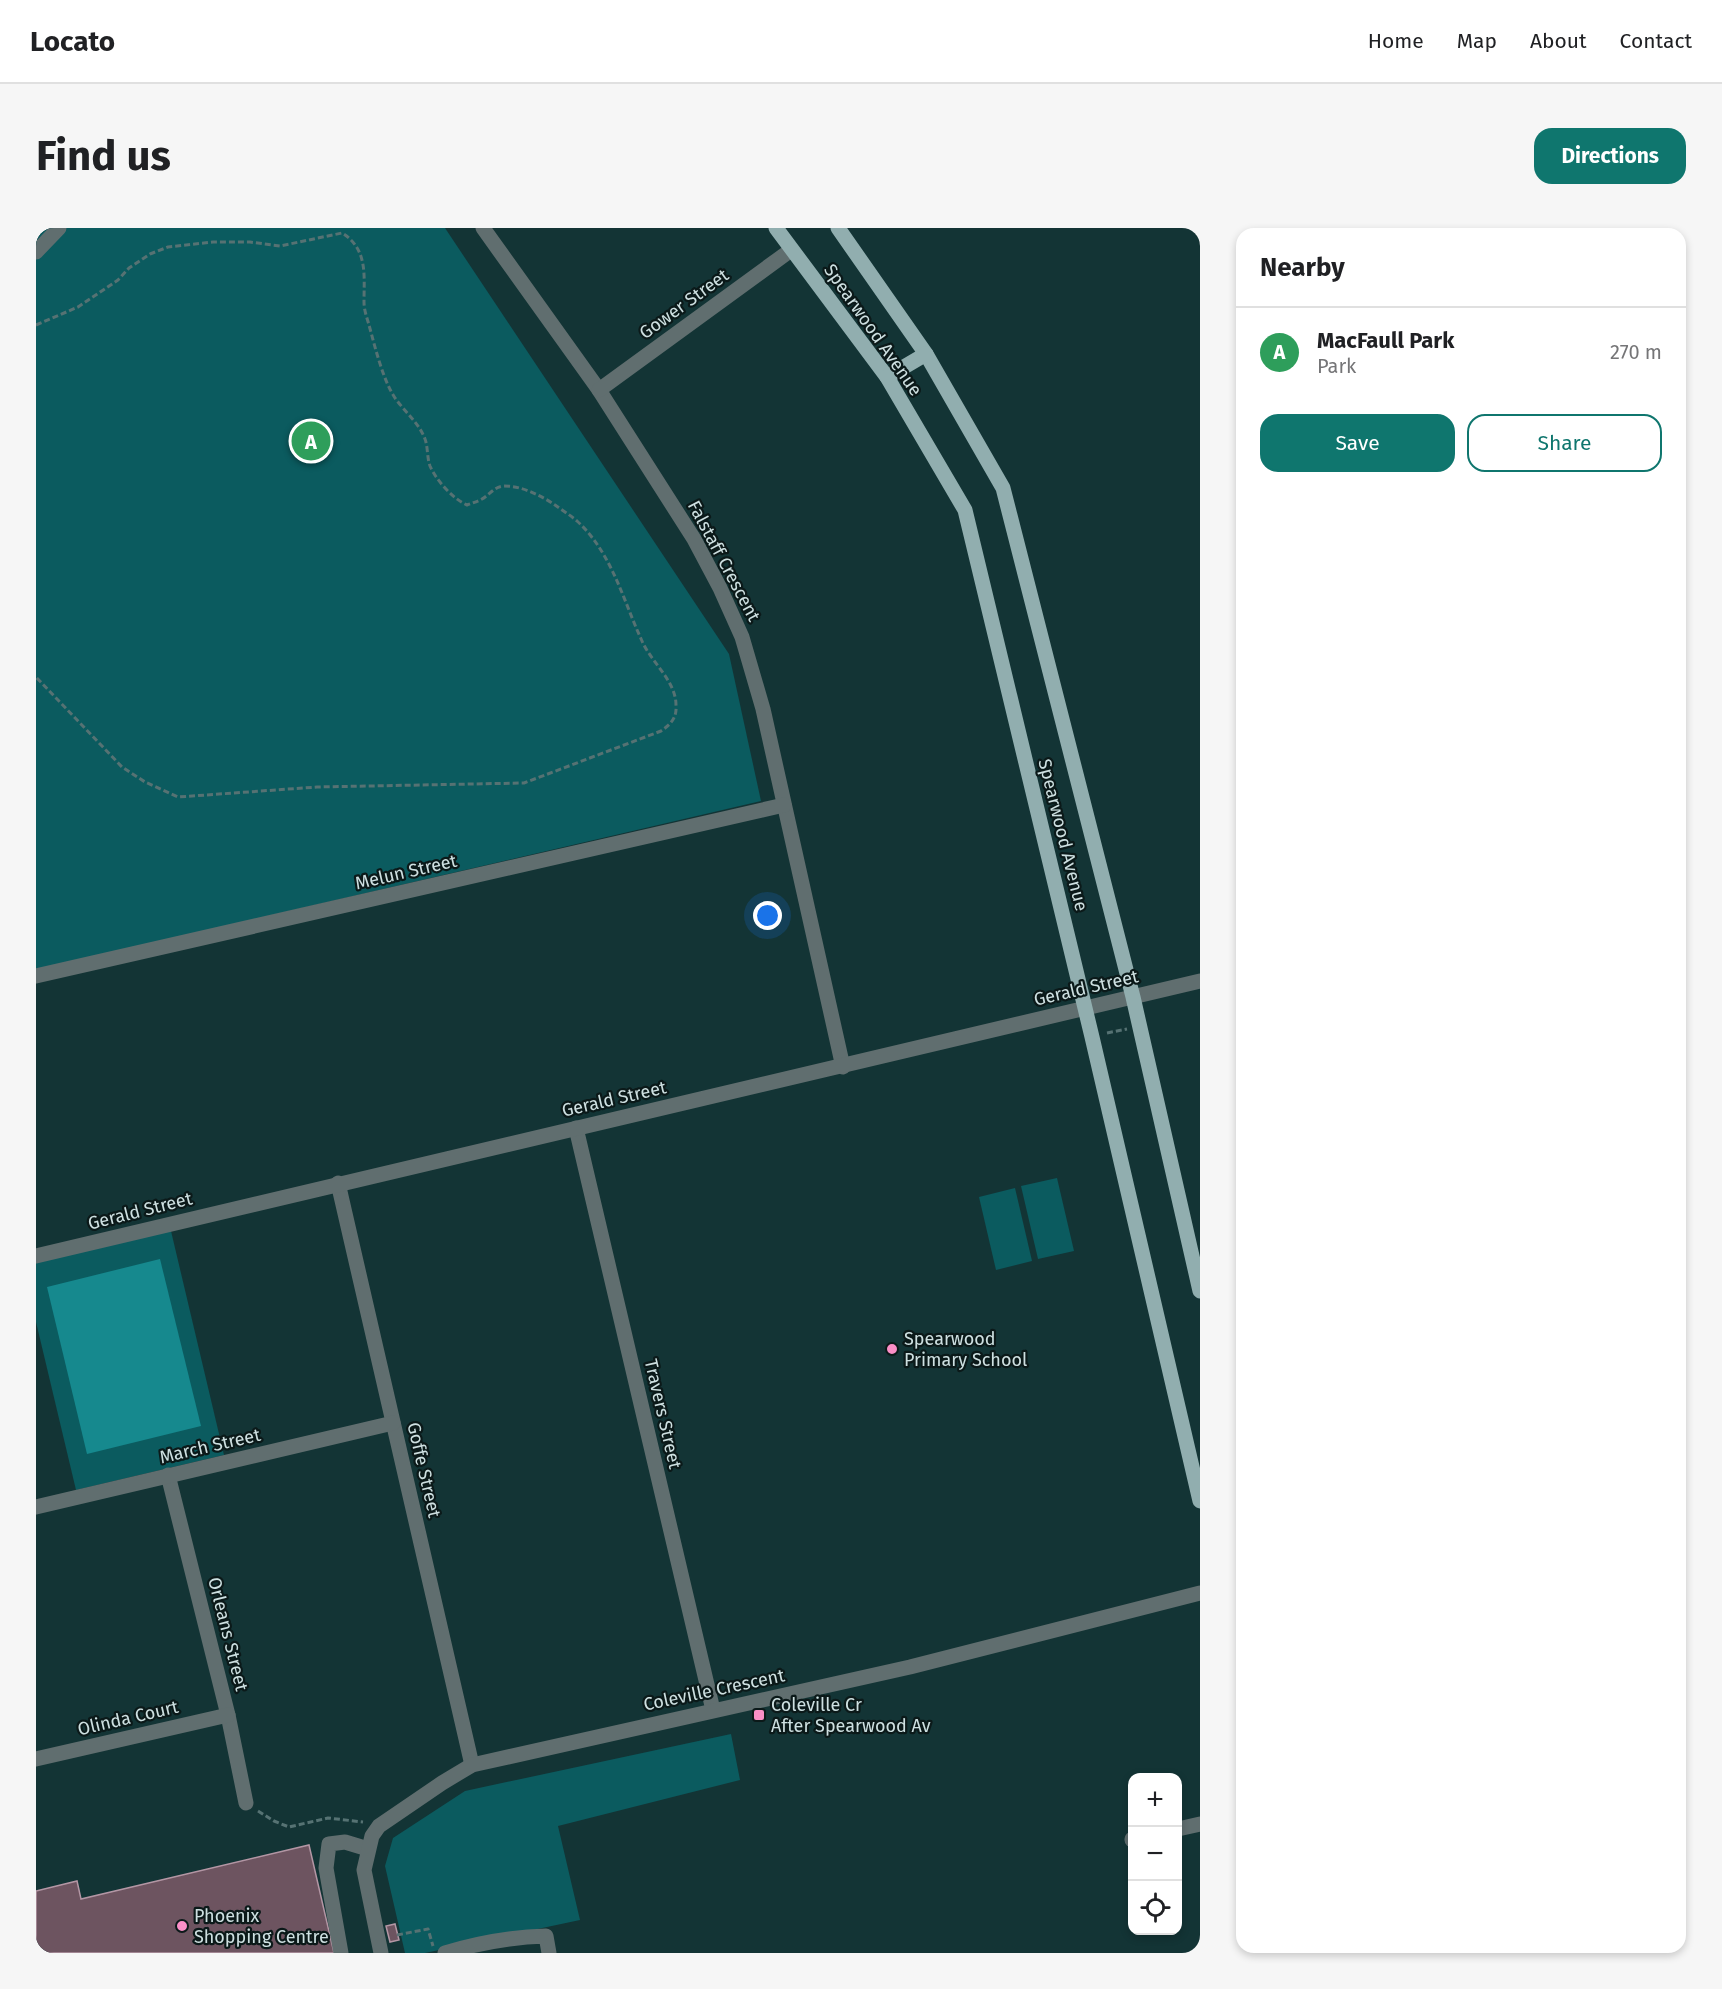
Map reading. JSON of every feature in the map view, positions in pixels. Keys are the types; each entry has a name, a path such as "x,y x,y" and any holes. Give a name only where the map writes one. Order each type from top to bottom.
{"main road":[{"name":"Spearwood Avenue","path":"776,228 887,377 964,510 1092,1036 1200,1500"},
{"name":"Spearwood Avenue","path":"838,228 926,354 1003,488 1133,997 1200,1292"},
{"path":"887,377 926,354"}],"street":[{"path":"36,252 59,228"},
{"name":"Falstaff Crescent","path":"483,228 599,390 694,539 742,637 760,699 843,1067"},
{"name":"Gower Street","path":"599,390 791,250"},
{"name":"Melun Street","path":"36,976 784,805"},
{"name":"Gerald Street","path":"36,1256 1200,981"},
{"name":"Travers Street","path":"576,1128 713,1710"},
{"name":"Goffe Street","path":"338,1183 472,1765"},
{"name":"March Street","path":"36,1507 393,1423"},
{"name":"Orleans Street","path":"168,1475 228,1715 246,1803"},
{"name":"Coleville Crescent","path":"379,1826 472,1765 910,1667 1200,1593"},
{"name":"Olinda Court","path":"36,1759 228,1715"},
{"path":"1182,1828 1200,1824"},
{"path":"379,1826 372,1836 364,1870 381,1953"},
{"path":"341,1953 326,1868 328,1844 345,1842 368,1849"},
{"path":"445,1953 464,1947 522,1937 546,1936 549,1953"}],"path":[{"path":"36,325 78,308 118,280 129,268 150,254 168,247 222,242 250,242 280,246 342,233 353,240 362,258 366,285 364,304 385,376 394,396 418,425 425,438 430,466 447,491 467,505 482,499 490,491 502,486 518,488 541,495 577,521 604,554 620,585 643,645 672,689 677,703 675,717 671,724 661,731 524,783 317,787 178,797 145,782 122,767 36,677"},
{"path":"1092,1036 1140,1026"},
{"path":"246,1803 274,1821 289,1827 328,1818 355,1820 379,1826"},
{"path":"397,1935 428,1929 434,1953"}],"shaded area":[{"path":"36,228 445,228 729,654 761,801 36,970"},
{"path":"1057,1178 1074,1251 1038,1259 1021,1186"},
{"path":"1015,1188 1032,1261 996,1270 979,1197"},
{"path":"171,1231 224,1455 76,1490 36,1322 36,1262"},
{"path":"160,1259 201,1426 87,1454 47,1287"},
{"path":"731,1734 740,1780 558,1826 580,1920 425,1953 405,1953 385,1866 393,1838 465,1791"}],"building":[{"name":"Phoenix Shopping Centre","path":"309,1845 334,1953 36,1953 36,1891 77,1881 81,1899"},
{"path":"395,1924 399,1940 390,1942 386,1926"}],"place":[{"name":"MacFaull Park","path":"311,441"},
{"name":"Spearwood Primary School","path":"892,1349"},
{"name":"Coleville Cr After Spearwood Av","path":"759,1715"},
{"name":"Phoenix Shopping Centre","path":"182,1926"}]}
